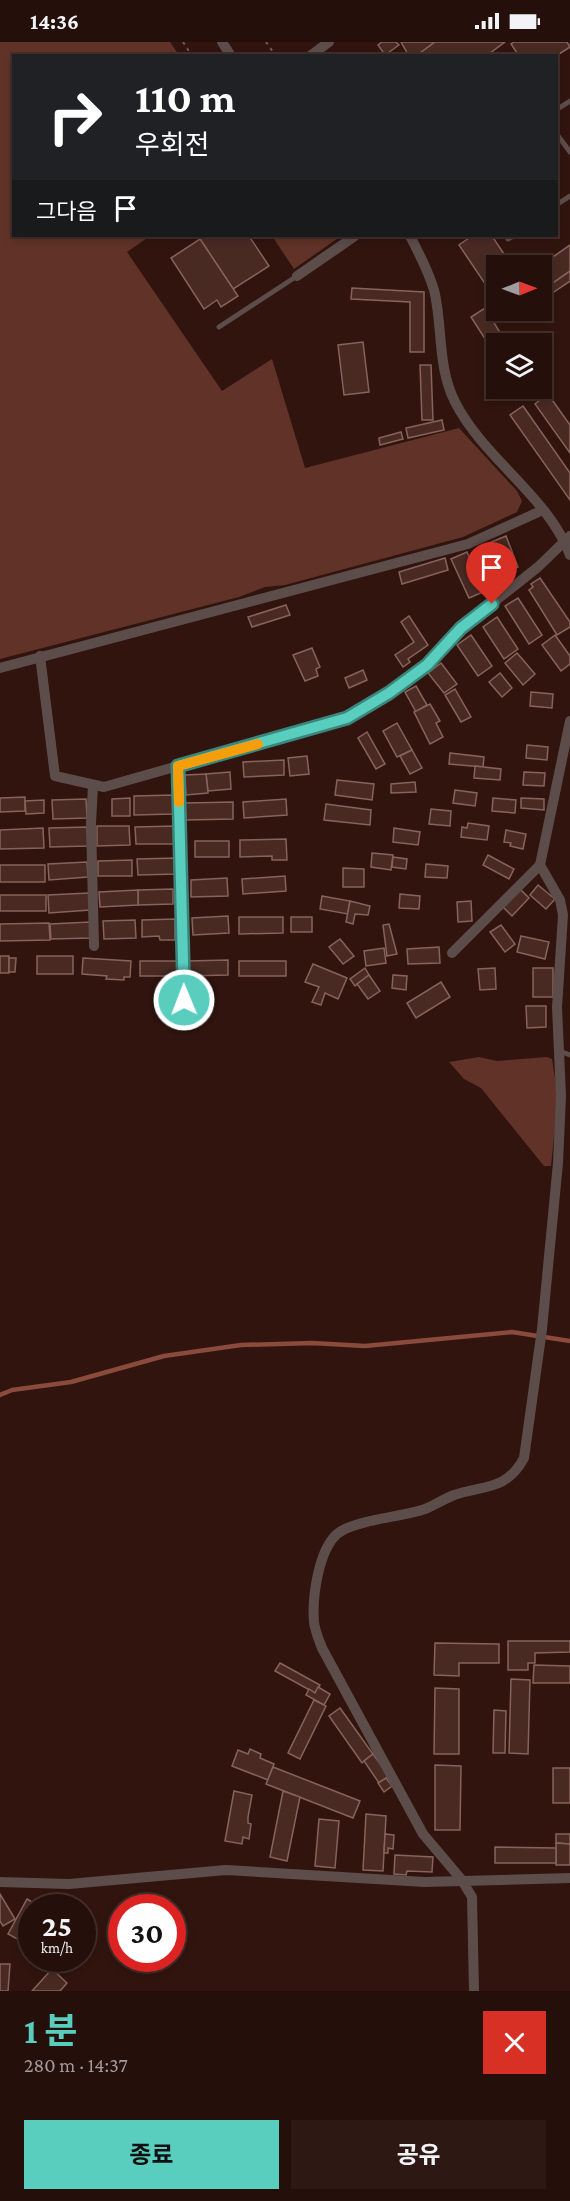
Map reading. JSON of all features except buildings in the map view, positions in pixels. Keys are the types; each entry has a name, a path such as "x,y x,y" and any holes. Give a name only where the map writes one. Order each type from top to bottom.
{"street":[{"path":"313,54 329,42"},
{"path":"297,276 354,237"},
{"path":"411,237 426,266 434,292 444,366 454,401 482,445 567,538 570,555"},
{"path":"0,668 468,544 543,510"},
{"path":"40,656 55,776 104,787 347,718 389,693 427,665 461,628 538,567 567,538"},
{"path":"452,953 540,865 570,721"},
{"path":"178,766 184,1000"},
{"path":"93,786 91,823 94,946"},
{"path":"474,1991 472,1897 423,1834 322,1648 314,1624 314,1600 318,1576 329,1544 338,1533 425,1509 452,1496 500,1483 516,1473 524,1458 541,1339 558,1163 561,1096 557,1007 563,915 560,900 540,865"},
{"path":"0,1882 69,1884 226,1870 425,1881 570,1878"}],"lane":[{"path":"558,136 570,152"},
{"path":"219,327 297,276"},
{"path":"558,1051 570,1055"}],"shaded area":[{"path":"0,42 170,42 178,54 12,54 12,237 149,237 127,252 222,391 272,359 305,468 459,428 517,491 522,501 517,512 463,537 285,585 265,587 239,597 0,659"},
{"path":"273,237 340,237 294,269"},
{"path":"479,1057 497,1061 547,1057 552,1059 558,1098 551,1166 544,1166 481,1088 464,1079 449,1062"}],"waterway":[{"path":"0,1395 12,1390 71,1382 164,1356 241,1345 312,1343 365,1346 512,1332 570,1341"}],"slow traffic":[{"path":"179,802 178,766 258,744"}],"route":[{"path":"184,1000 178,766 347,718 389,693 427,665 461,628 492,604"}]}
